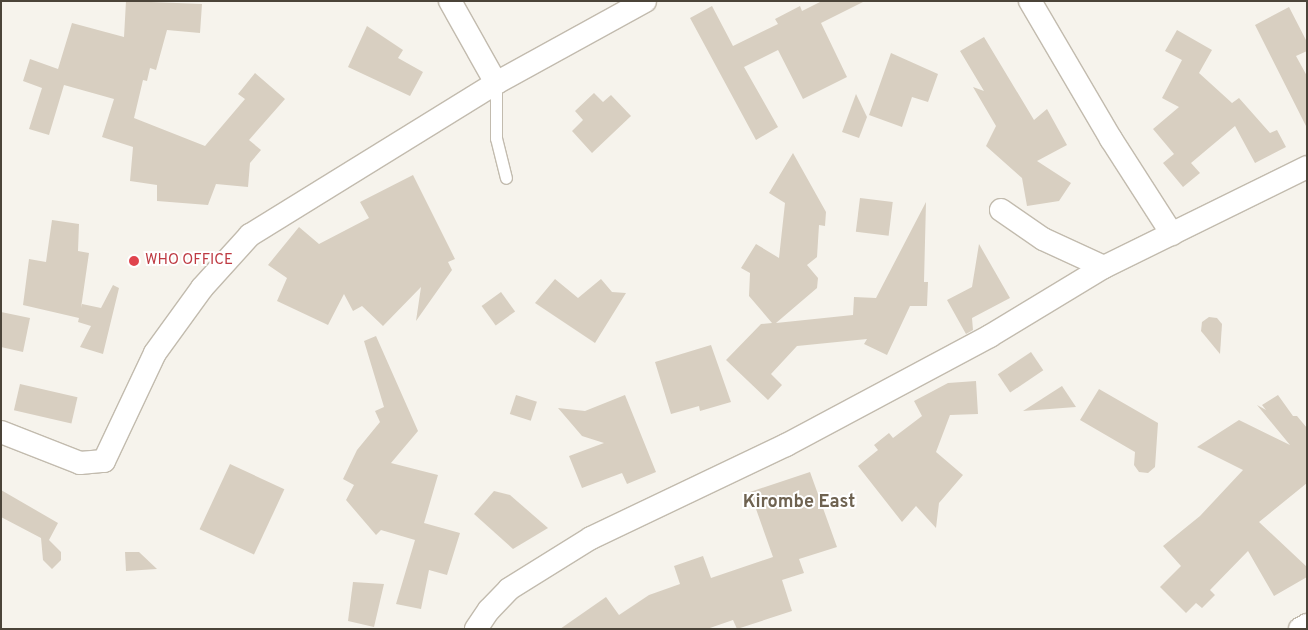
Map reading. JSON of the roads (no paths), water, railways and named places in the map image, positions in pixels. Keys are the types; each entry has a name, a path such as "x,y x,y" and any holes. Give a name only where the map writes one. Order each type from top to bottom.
{"street":[{"path":"450,1 496,83"},
{"path":"1,432 80,463 104,461 155,353 202,288 250,235 496,83 645,1"},
{"path":"1030,1 1111,139 1172,234"},
{"path":"476,629 488,610 509,588 591,538 786,445 990,336 1104,267 1307,167"},
{"path":"1001,210 1043,239 1104,267"},
{"path":"1300,629 1307,624"}],"lane":[{"path":"496,83 496,138 506,178"}],"place":[{"name":"WHO OFFICE","path":"134,261"}],"district":[{"name":"Kirombe East","path":"799,503"}]}
